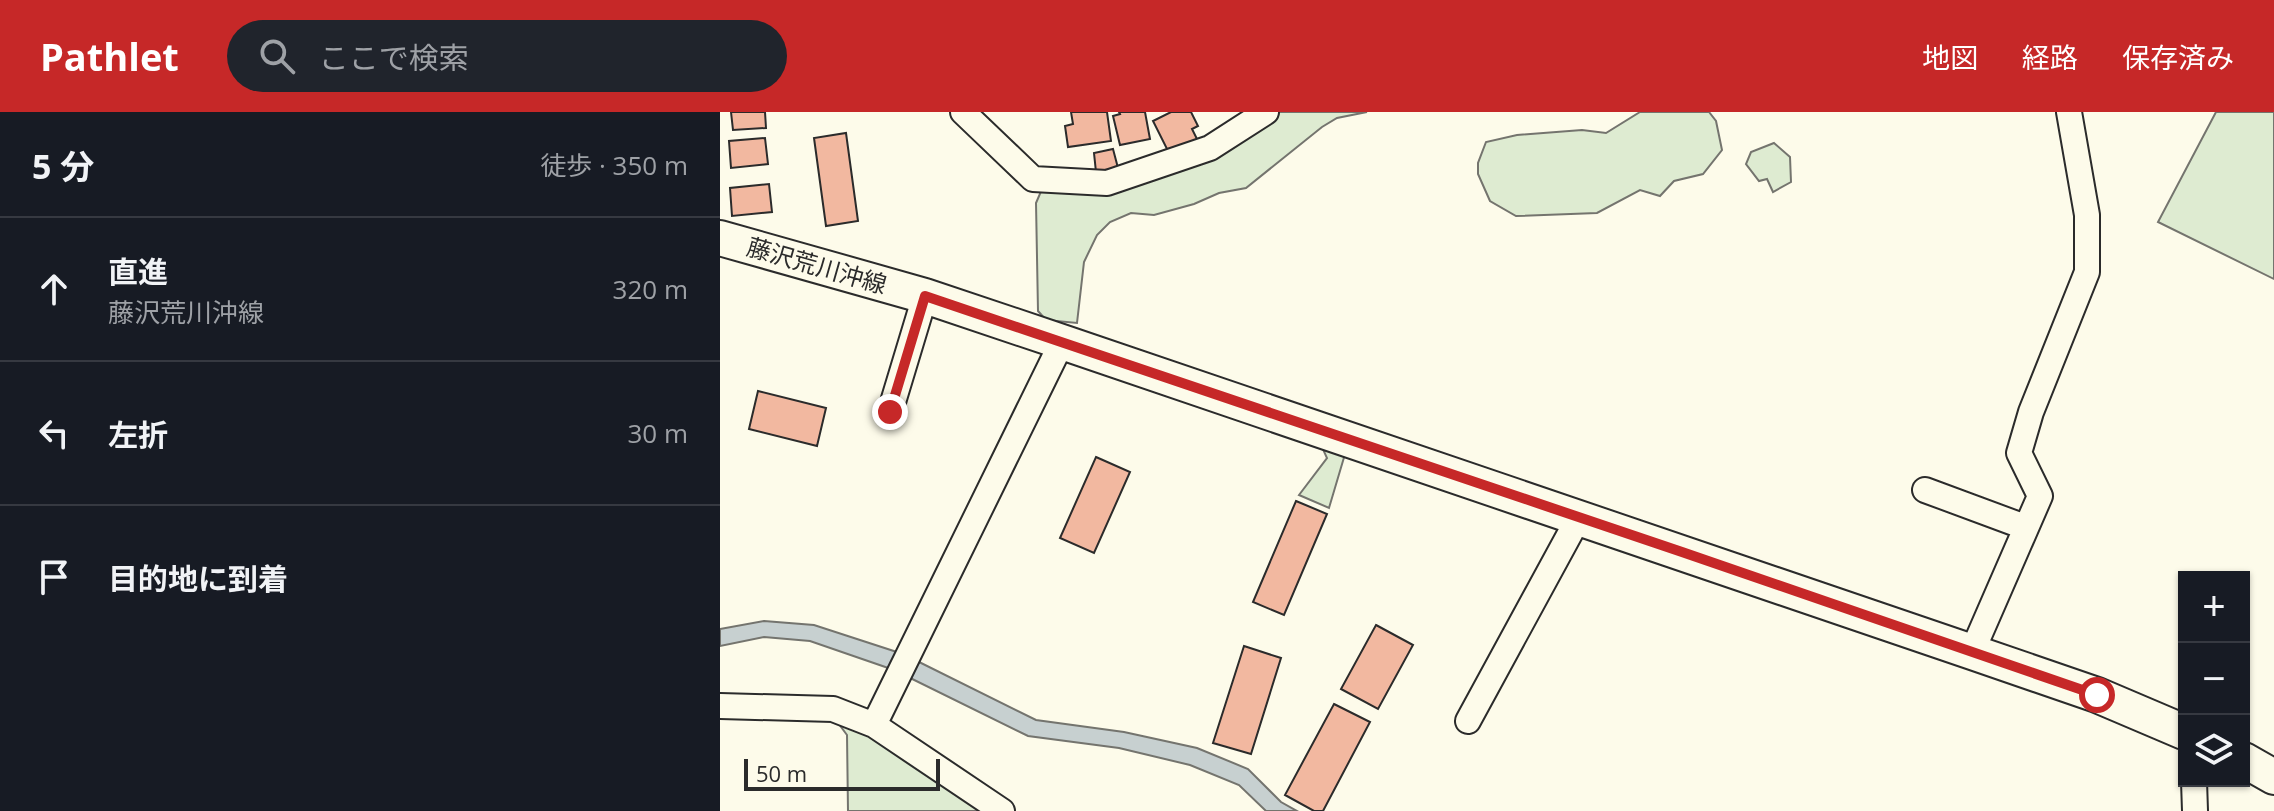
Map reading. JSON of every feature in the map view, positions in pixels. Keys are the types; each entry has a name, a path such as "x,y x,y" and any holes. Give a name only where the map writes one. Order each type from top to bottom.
{"main road":[{"name":"藤沢荒川沖線","path":"720,238 925,296 1062,342 2097,695 2178,729"},
{"path":"2250,763 2274,777"}],"street":[{"path":"963,112 1033,179 1107,183 1210,148 1266,112"},
{"path":"1972,652 2040,496 2019,453 2031,412 2087,272 2087,215 2069,112"},
{"path":"890,412 925,296"},
{"path":"874,725 1062,342"},
{"path":"1925,490 2025,527"},
{"path":"1468,721 1579,517"},
{"path":"720,706 833,709 874,725 1002,811"},
{"path":"2194,787 2195,811"}],"green space":[{"path":"1278,112 1367,112 1337,118 1322,127 1246,188 1219,193 1194,204 1154,215 1131,213 1110,222 1097,235 1084,262 1077,323 1046,320 1038,311 1036,203 1042,189 1211,154"},
{"path":"1640,112 1709,112 1716,121 1722,150 1703,174 1674,181 1660,196 1640,190 1597,213 1516,216 1490,201 1478,174 1478,163 1486,142 1517,135 1582,130 1606,133"},
{"path":"2216,112 2274,112 2274,279 2158,222"},
{"path":"1774,143 1790,157 1791,182 1773,192 1767,179 1759,181 1746,164 1751,152"},
{"path":"1317,436 1348,444 1329,508 1299,495 1327,458"},
{"path":"833,716 871,732 991,811 848,811 847,735"}],"shaded area":[{"path":"764,621 814,625 903,654 1036,720 1124,732 1197,748 1248,769 1281,802 1297,811 1266,811 1239,785 1190,765 1119,748 1028,736 894,670 810,641 764,637 720,646 720,629"}],"building":[{"path":"731,112 765,112 766,128 733,130"},
{"path":"1071,112 1107,112 1111,141 1068,147 1065,126 1073,124"},
{"path":"1119,112 1145,112 1150,139 1120,145 1113,116"},
{"path":"1171,112 1191,112 1198,126 1192,129 1198,141 1170,155 1153,121"},
{"path":"846,133 858,221 826,226 814,138"},
{"path":"765,138 768,164 731,168 729,141"},
{"path":"1113,149 1118,168 1096,172 1094,153"},
{"path":"769,184 772,212 732,216 730,188"},
{"path":"758,391 826,408 817,446 749,429"},
{"path":"1096,457 1130,472 1094,553 1060,538"},
{"path":"1296,501 1327,514 1284,615 1253,602"},
{"path":"1376,625 1413,645 1378,709 1341,689"},
{"path":"1244,646 1281,658 1251,754 1213,743"},
{"path":"1334,704 1370,722 1323,811 1314,811 1285,795"}],"route":[{"path":"890,412 925,296 2097,695"}]}
